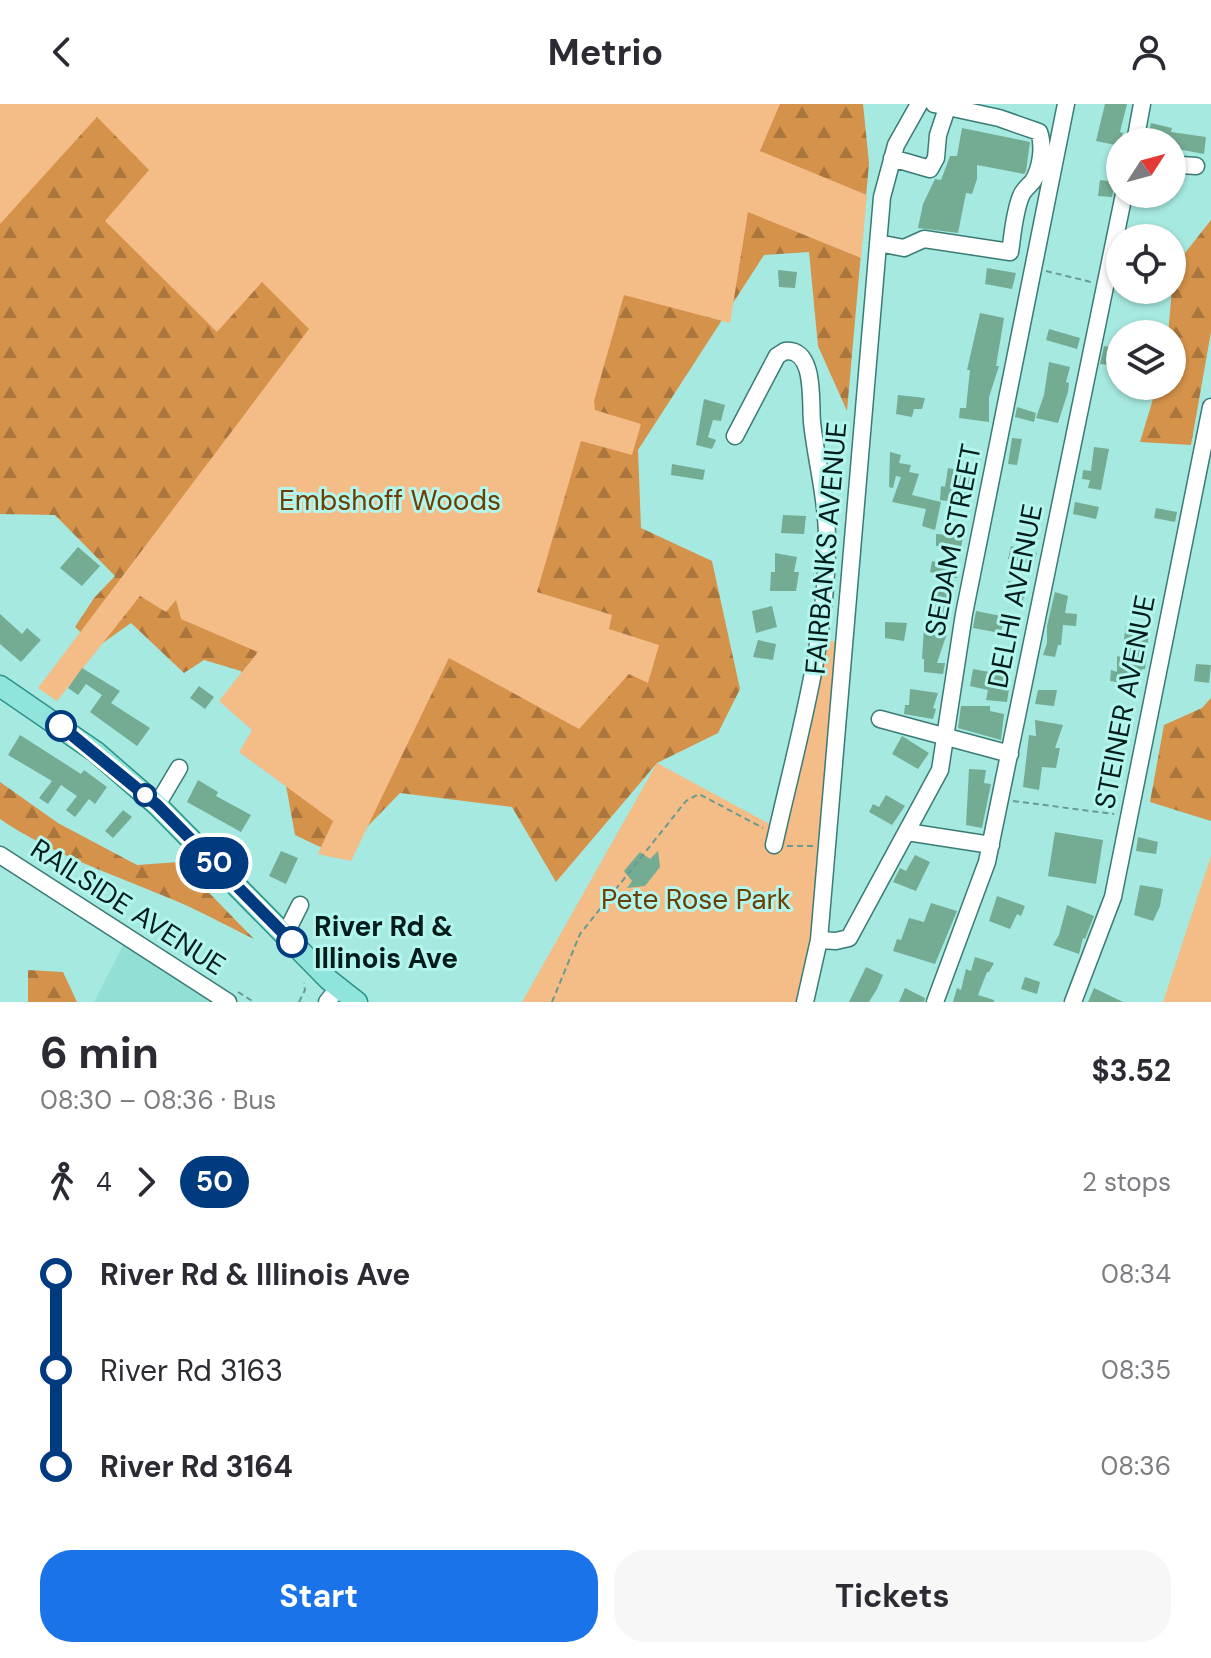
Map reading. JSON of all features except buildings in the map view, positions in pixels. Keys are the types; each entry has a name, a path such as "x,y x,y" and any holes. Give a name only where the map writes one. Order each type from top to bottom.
{"main road":[{"path":"0,686 96,752 157,805 285,935 332,995 357,1002"}],"street":[{"name":"FAIRBANKS AVENUE","path":"805,1002 819,940 882,197 892,158 919,104"},
{"name":"SEDAM STREET","path":"819,940 849,938 937,777 964,614 1066,104"},
{"path":"1138,128 1142,104"},
{"path":"878,243 904,248 924,239 1010,252 1022,193 1037,171 1043,142 1039,132 999,118 940,106 936,158 930,169 892,158"},
{"path":"1186,165 1196,166"},
{"name":"DELHI AVENUE","path":"935,1002 991,845 1121,208"},
{"path":"735,436 775,359 785,351 797,352 810,378 816,459 826,515 827,541 818,640 776,838"},
{"name":"STEINER AVENUE","path":"1073,1002 1113,897 1211,407"},
{"path":"818,640 844,642"},
{"path":"880,719 1010,754"},
{"path":"157,805 179,768"},
{"path":"907,832 991,845"},
{"name":"RAILSIDE AVENUE","path":"0,855 228,1002"},
{"path":"285,935 300,905"}],"path":[{"path":"1033,268 1103,285"},
{"path":"552,1002 580,934 686,801 699,794 764,828 776,838 813,846"},
{"path":"1000,799 1129,816"},
{"path":"299,1002 305,990 304,983"}],"shaded area":[{"path":"127,938 228,1002 94,1002"}],"green space":[{"name":"Embshoff Woods","path":"0,104 863,104 869,163 847,411 818,346 809,252 764,255 638,450 641,528 712,561 740,689 718,733 657,763 556,882 512,807 400,793 339,856 295,835 285,780 241,671 204,660 184,673 131,623 97,647 75,627 94,598 115,576 55,515 0,514"},
{"name":"Embshoff Woods","path":"0,104 780,104 760,151 867,195 861,258 748,212 730,323 624,295 594,401 595,410 641,424 632,455 581,441 537,592 612,615 609,629 659,645 648,683 629,674 579,729 449,658 351,861 318,854 333,821 239,752 252,730 219,701 258,652 181,619 176,600 166,612 140,596 57,701 38,688 309,329 262,282 217,332 105,221 149,170 97,117 0,224"},
{"path":"1211,220 1211,332 1191,445 1140,442 1153,400 1186,400 1186,320 1169,320 1171,304 1186,304 1186,252"},
{"name":"Pete Rose Park","path":"818,640 844,642 805,1002 522,1002 657,763 777,828"},
{"path":"1211,698 1211,821 1150,802 1164,725 1202,708"},
{"path":"0,782 58,823 137,865 179,862 254,939 19,831 0,819"},
{"path":"1211,856 1211,1002 1163,1002"},
{"path":"28,970 63,972 77,1002 28,1002"}],"bus line":[{"name":"50","path":"61,726 157,805 292,942"}],"place":[{"name":"River Rd & Illinois Ave","path":"292,942"}]}
